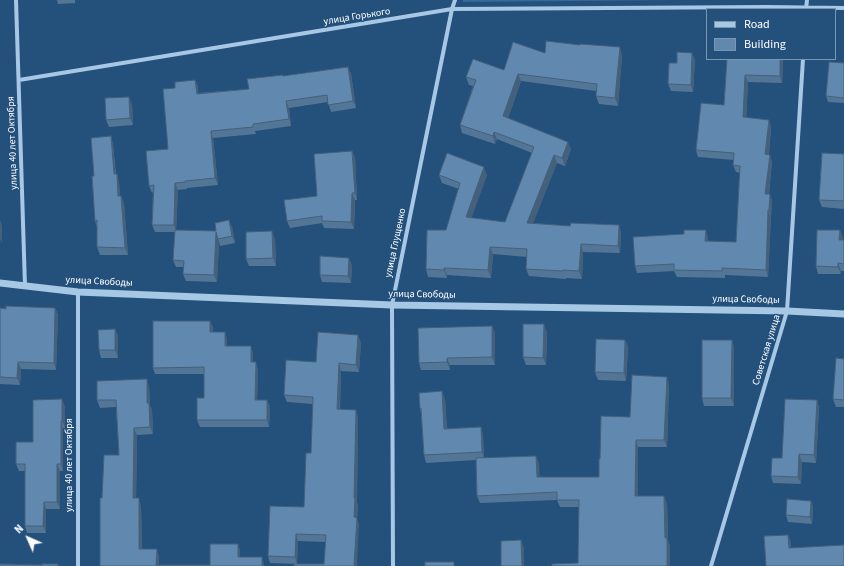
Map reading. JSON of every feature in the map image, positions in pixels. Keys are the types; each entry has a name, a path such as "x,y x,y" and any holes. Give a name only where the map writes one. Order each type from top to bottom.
{"street":[{"name":"улица 40 лет Октября","path":"16,0 25,286"},
{"name":"улица Глущенко","path":"392,566 392,305 455,0"},
{"path":"807,0 807,8"},
{"name":"улица Горького","path":"19,80 452,9 706,8"},
{"name":"улица Горького","path":"807,8 844,8"},
{"name":"Советская улица","path":"711,566 787,311 803,60"},
{"name":"улица Свободы","path":"0,283 78,292 392,305 787,311 844,314"},
{"name":"улица 40 лет Октября","path":"78,292 78,566"}],"shaded area":[{"path":"463,0 677,0 463,2"}],"building":[{"path":"546,41 580,45 620,47 615,98 596,96 597,84 518,74 503,116 568,142 562,158 554,155 527,223 570,226 571,223 619,225 618,246 581,244 579,271 526,269 527,249 490,247 488,270 444,268 444,270 426,269 427,230 446,230 460,183 439,175 447,153 484,167 466,217 505,222 534,147 494,132 493,136 460,125 476,80 466,77 473,59 504,70 513,42 545,53"},
{"path":"677,52 692,53 691,85 668,84 669,63 677,63"},
{"path":"727,60 780,60 780,76 745,75 743,117 769,120 765,154 770,155 765,194 770,194 766,270 722,268 722,271 674,270 674,264 635,266 633,237 684,234 684,230 706,230 705,241 736,242 740,166 733,165 734,153 696,150 701,103 724,105"},
{"path":"829,62 844,63 844,98 826,96"},
{"path":"348,67 353,101 328,105 327,95 286,101 289,119 253,124 253,127 211,131 215,178 175,183 174,225 152,225 154,185 149,186 146,151 168,149 163,89 175,88 175,82 195,80 197,94 249,89 247,79 283,76"},
{"path":"129,97 130,118 106,120 105,98"},
{"path":"111,136 114,174 117,174 118,196 121,196 125,248 97,247 97,220 95,221 91,138"},
{"path":"352,151 355,193 352,193 351,222 322,221 322,216 287,221 284,200 317,196 314,154"},
{"path":"822,153 844,154 844,201 819,200"},
{"path":"229,220 232,236 218,239 216,232 214,275 183,274 184,261 173,260 175,230 216,231 215,223"},
{"path":"817,230 840,230 839,240 844,240 844,264 838,263 838,267 816,266"},
{"path":"272,231 273,258 246,259 246,232"},
{"path":"320,256 349,258 348,276 320,275"},
{"path":"6,306 55,308 54,363 18,362 17,378 0,377 0,308 6,309"},
{"path":"153,321 210,321 210,332 225,332 225,346 251,346 251,362 256,362 255,400 267,400 267,420 197,420 197,398 204,398 204,367 153,368"},
{"path":"523,324 544,324 543,358 523,357"},
{"path":"492,326 492,357 447,358 447,362 419,363 418,328"},
{"path":"115,329 115,350 99,350 98,330"},
{"path":"318,332 358,335 356,365 339,363 337,409 356,410 354,517 357,518 355,566 294,566 294,564 324,564 326,535 296,534 295,557 268,556 270,506 304,507 306,453 311,453 313,397 284,395 286,360 316,362"},
{"path":"596,339 625,340 624,373 595,372"},
{"path":"702,340 732,340 731,398 702,398"},
{"path":"836,358 844,359 844,400 833,399"},
{"path":"632,375 667,377 664,440 636,440 635,496 664,496 667,566 552,566 552,564 578,563 579,500 557,500 557,492 477,496 476,458 536,456 537,477 599,477 601,416 630,417"},
{"path":"147,379 147,403 149,403 150,427 134,428 133,498 139,498 139,549 157,549 156,565 210,565 210,544 238,544 238,557 262,557 262,566 100,566 100,498 102,498 104,455 119,455 116,400 97,400 97,381"},
{"path":"442,391 444,429 481,427 482,452 424,455 419,393"},
{"path":"62,399 61,464 57,464 57,502 44,502 43,526 25,526 25,464 16,464 16,442 33,442 33,400"},
{"path":"785,399 817,400 814,455 799,454 798,477 771,476 772,458 782,458"},
{"path":"787,499 811,501 810,517 786,515"},
{"path":"788,535 789,548 844,545 844,566 766,566 764,536"},
{"path":"521,540 522,566 501,566 501,541"},
{"path":"425,562 454,562 454,566 425,566"},
{"path":"0,564 58,564 58,566 0,566"}]}
